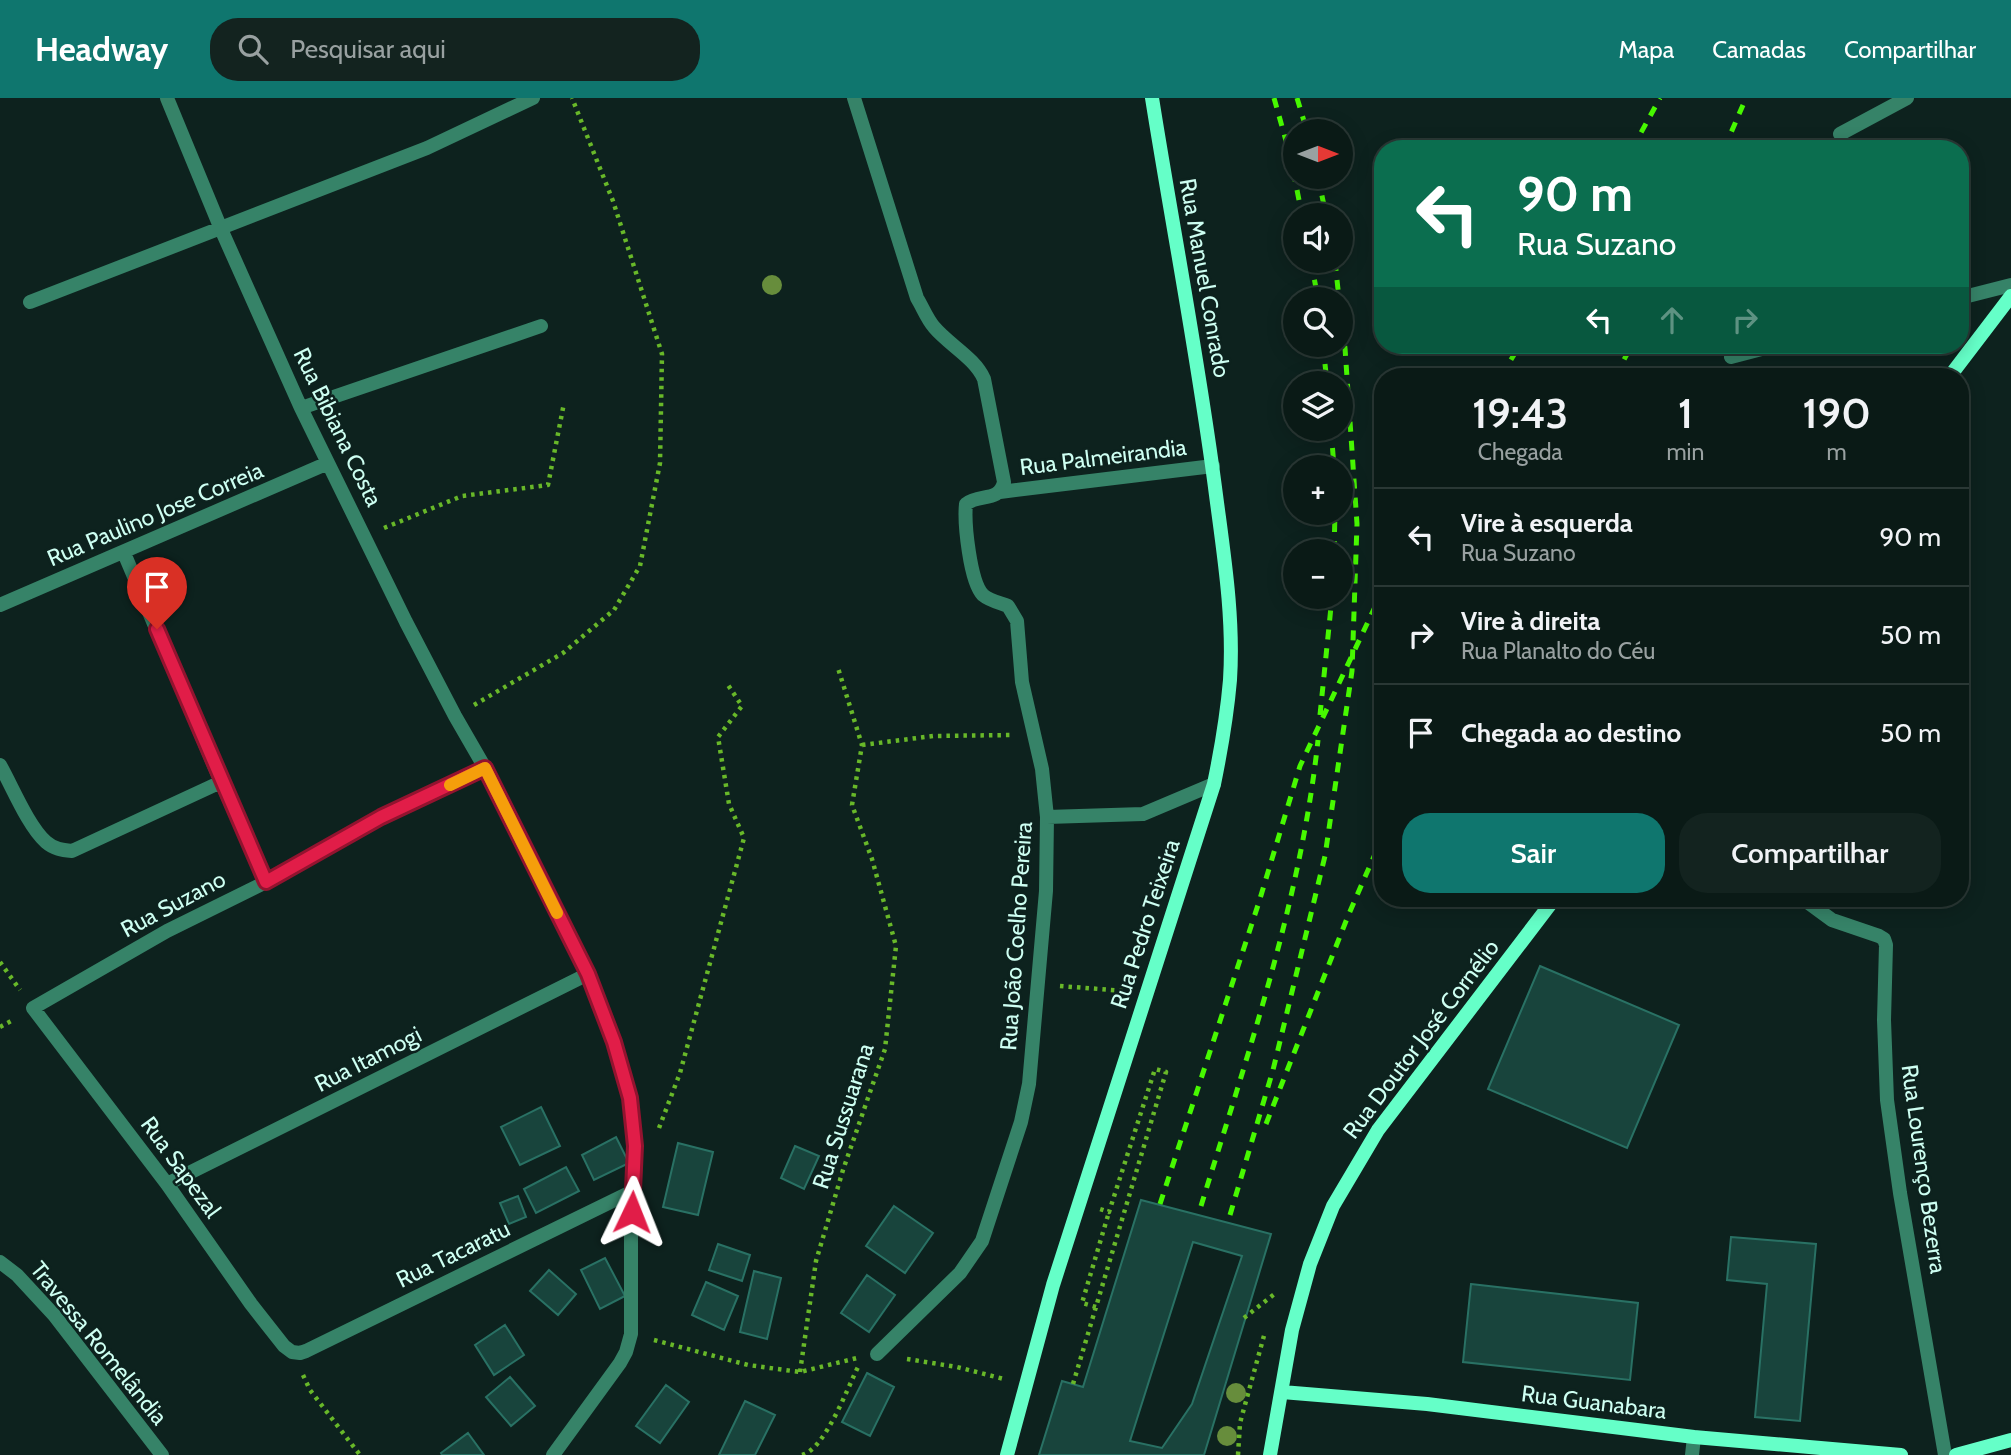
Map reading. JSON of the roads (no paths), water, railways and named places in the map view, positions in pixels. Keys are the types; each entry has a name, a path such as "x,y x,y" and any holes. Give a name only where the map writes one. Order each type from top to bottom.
{"street":[{"name":"Rua Bibiana Costa","path":"167,98 220,229 301,408 588,974 614,1042 630,1098 635,1146 631,1334 620,1363 552,1455"},
{"path":"30,302 427,148 533,98"},
{"path":"854,98 917,298 933,326 980,369 984,379 1003,474 1004,482 1000,492"},
{"name":"Rua Manuel Conrado","path":"1152,98 1213,466"},
{"path":"1840,134 1907,98"},
{"path":"1969,296 2011,285"},
{"path":"1969,351 2011,296"},
{"path":"301,408 541,326"},
{"path":"1731,357 1742,354"},
{"path":"1956,368 1967,354"},
{"name":"Rua Paulino Jose Correia","path":"0,605 328,463"},
{"name":"Rua Palmeirandia","path":"1000,492 1213,466"},
{"name":"Rua Pedro Teixeira","path":"1007,1455 1053,1285 1214,784 1224,733 1230,663 1229,608 1213,466"},
{"name":"Rua João Coelho Pereira","path":"870,1355 960,1273 982,1241 1021,1122 1029,1084 1046,891 1047,817 1042,769 1022,682 1017,621 1009,606 983,594 973,574 966,504 971,500 994,496 1000,492"},
{"path":"124,553 266,882"},
{"path":"0,765 33,825 46,842 59,850 72,851 221,782"},
{"name":"Rua Suzano","path":"33,1008 167,931 266,882 381,817 485,768"},
{"path":"1047,817 1143,814 1214,784"},
{"name":"Rua Doutor José Cornélio","path":"1270,1455 1292,1330 1310,1264 1333,1206 1378,1130 1548,907"},
{"name":"Rua Lourenço Bezerra","path":"1814,907 1832,920 1879,936 1884,939 1886,945 1884,1020 1887,1100 1900,1193 1945,1455"},
{"name":"Rua Itamogi","path":"167,1185 588,974"},
{"name":"Rua Sapezal","path":"33,1008 167,1185 251,1304 284,1346 292,1352"},
{"name":"Rua Tacaratu","path":"292,1352 306,1351 633,1191"},
{"name":"Travessa Romelândia","path":"0,1262 54,1315 162,1455"},
{"name":"Rua Guanabara","path":"1282,1392 1427,1405 1694,1437 1901,1455"},
{"path":"1692,1455 1694,1437"},
{"path":"1956,1455 2011,1440"}],"railway":[{"path":"1274,98 1300,203"},
{"path":"1297,98 1303,119"},
{"path":"1637,140 1660,98"},
{"path":"1728,140 1746,98"},
{"path":"1321,189 1323,203"},
{"path":"1313,273 1316,287"},
{"path":"1336,273 1338,287"},
{"path":"1506,368 1514,354"},
{"path":"1619,368 1627,354"},
{"path":"1324,357 1326,371"},
{"path":"1230,1215 1273,1070 1325,856 1352,671 1357,524 1346,357"},
{"path":"1332,441 1333,455"},
{"path":"1334,539 1335,525"},
{"path":"1320,715 1331,609"},
{"path":"1160,1204 1259,902 1300,766 1374,609"},
{"path":"1201,1206 1254,1034 1286,917 1310,800 1318,740"},
{"path":"1266,1124 1374,856"}]}
